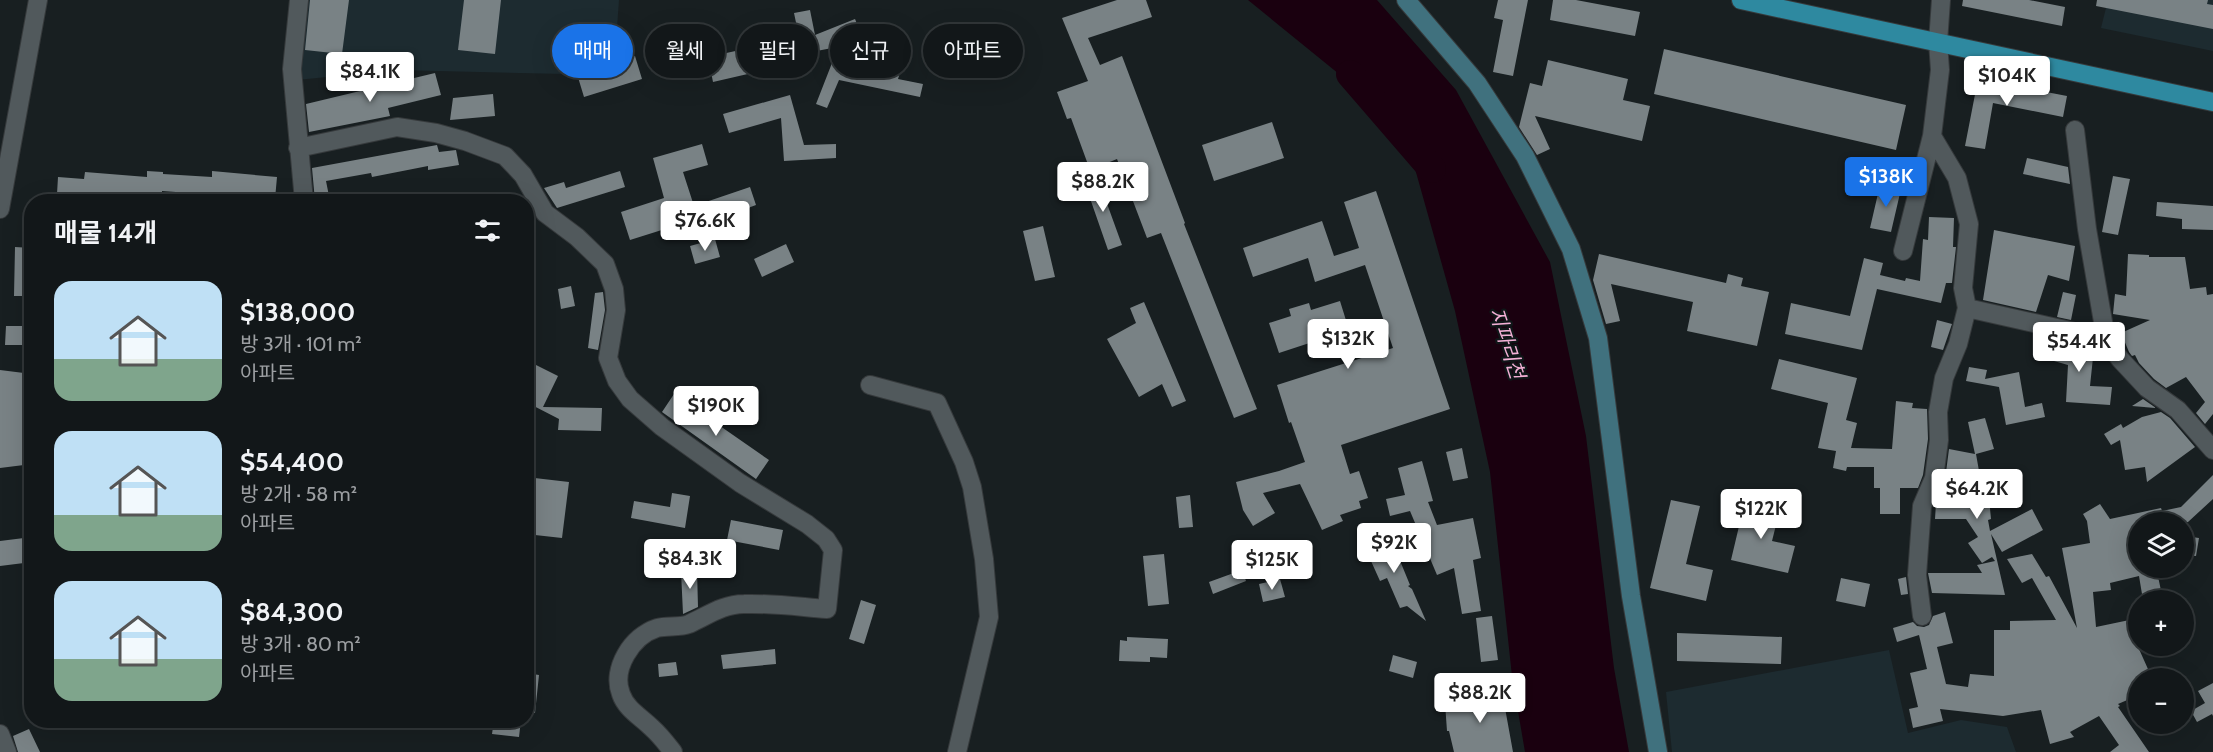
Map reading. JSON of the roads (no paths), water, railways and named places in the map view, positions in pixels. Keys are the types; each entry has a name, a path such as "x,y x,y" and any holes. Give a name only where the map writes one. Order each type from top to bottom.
{"main road":[{"path":"1741,0 2213,102"}],"street":[{"path":"0,208 38,0"},
{"path":"299,0 292,69 303,194"},
{"path":"1406,0 1477,82 1525,156 1571,249 1598,338 1631,596 1658,752"},
{"path":"1903,251 1932,136 1940,70 1938,42 1941,0"},
{"path":"298,148 397,127 436,133 505,156 523,175 545,213 577,237 605,264 614,289 616,310 608,358 617,381 630,399 662,427 732,477 807,524 826,539 833,550 827,609 743,604 721,608 685,625 658,628 634,644 624,657 618,684 626,704 673,752"},
{"path":"2075,130 2087,229 2106,339 2120,359 2147,388 2178,410 2213,450"},
{"path":"1922,615 1917,575 1922,506 1934,478 1939,440 1938,412 1944,378 1958,344 1967,308 1963,288 1969,224 1957,178 1932,136"},
{"path":"1967,308 2106,339"},
{"path":"870,385 937,403 964,462 972,487 984,559 989,617 957,752"},
{"path":"0,734 7,752"}],"water":[{"path":"1248,0 1377,0 1456,90 1550,262 1586,436 1614,668 1629,752 1525,752 1512,676 1490,472 1455,311 1403,126"}],"waterway":[{"name":"지파리천","path":"1350,74 1432,169"}]}
